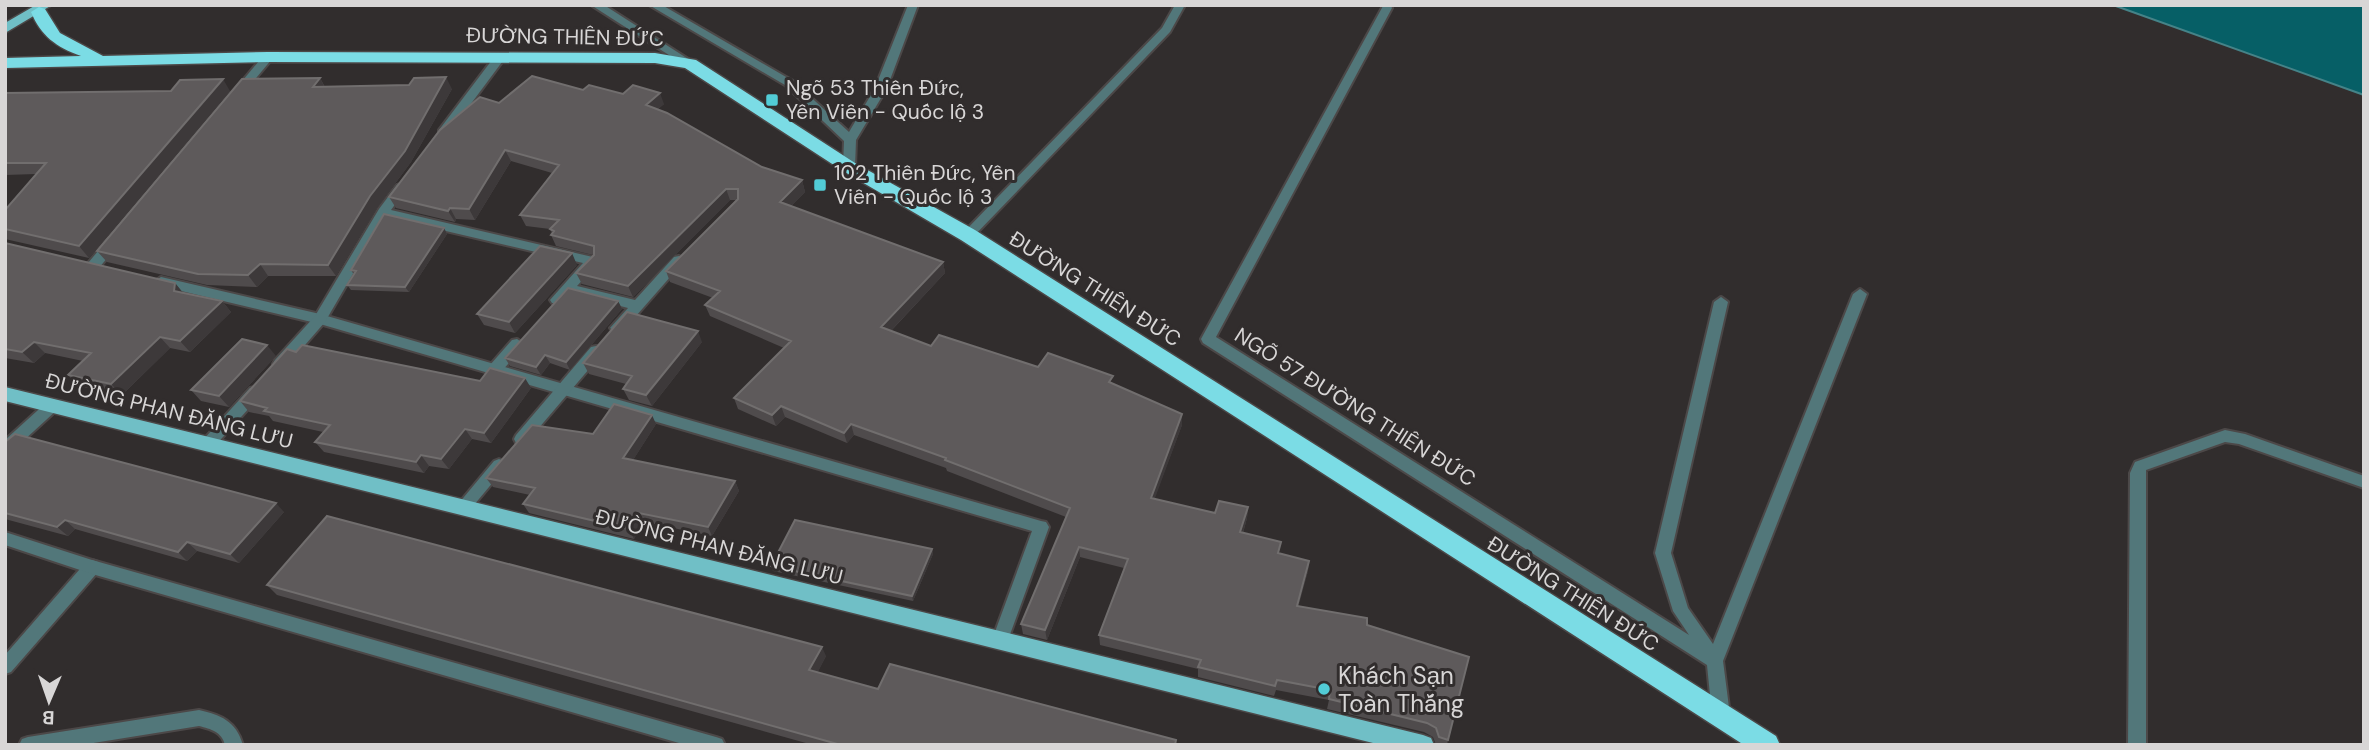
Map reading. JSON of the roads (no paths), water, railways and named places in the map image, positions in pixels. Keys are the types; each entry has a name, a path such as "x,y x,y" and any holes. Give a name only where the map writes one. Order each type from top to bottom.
{"highway":[{"path":"43,9 45,28 56,39 107,61"},
{"name":"ĐƯỜNG THIÊN ĐỨC","path":"5,63 268,57 655,58 690,64 849,167 968,236 1767,745"}],"main road":[{"path":"5,29 43,9"},
{"name":"ĐƯỜNG PHAN ĐĂNG LƯU","path":"5,394 1423,745"}],"street":[{"path":"596,5 690,64"},
{"path":"654,5 789,83 850,140"},
{"path":"849,167 850,140 880,88 913,5"},
{"path":"968,236 1166,30 1181,5"},
{"name":"NGÕ 57 ĐƯỜNG THIÊN ĐỨC","path":"1387,8 1208,338 1715,661"},
{"path":"224,110 268,57"},
{"path":"433,146 499,58"},
{"path":"208,444 320,319 383,212 408,179"},
{"path":"383,212 592,261 550,308"},
{"path":"93,266 119,235"},
{"path":"464,507 563,388 636,305 692,247"},
{"path":"146,279 320,319 1041,527 1000,640"},
{"path":"568,288 636,305"},
{"path":"1715,661 1860,294"},
{"path":"1721,302 1663,554 1681,611 1715,661 1721,715"},
{"path":"495,369 523,338"},
{"path":"5,450 53,405"},
{"path":"2137,745 2137,473 2140,466 2225,436 2240,438 2364,482"},
{"path":"5,538 92,567 716,745"},
{"path":"5,667 92,567"},
{"path":"28,745 199,718 219,722 228,729 234,745"}],"water":[{"path":"2113,5 2364,5 2364,95"}],"place":[{"name":"Ngõ 53 Thiên Đức, Yên Viên - Quốc lộ 3","path":"772,100"},
{"name":"102 Thiên Đức, Yên Viên - Quốc lộ 3","path":"820,185"},
{"name":"Khách Sạn Toàn Thắng","path":"1324,689"}]}
